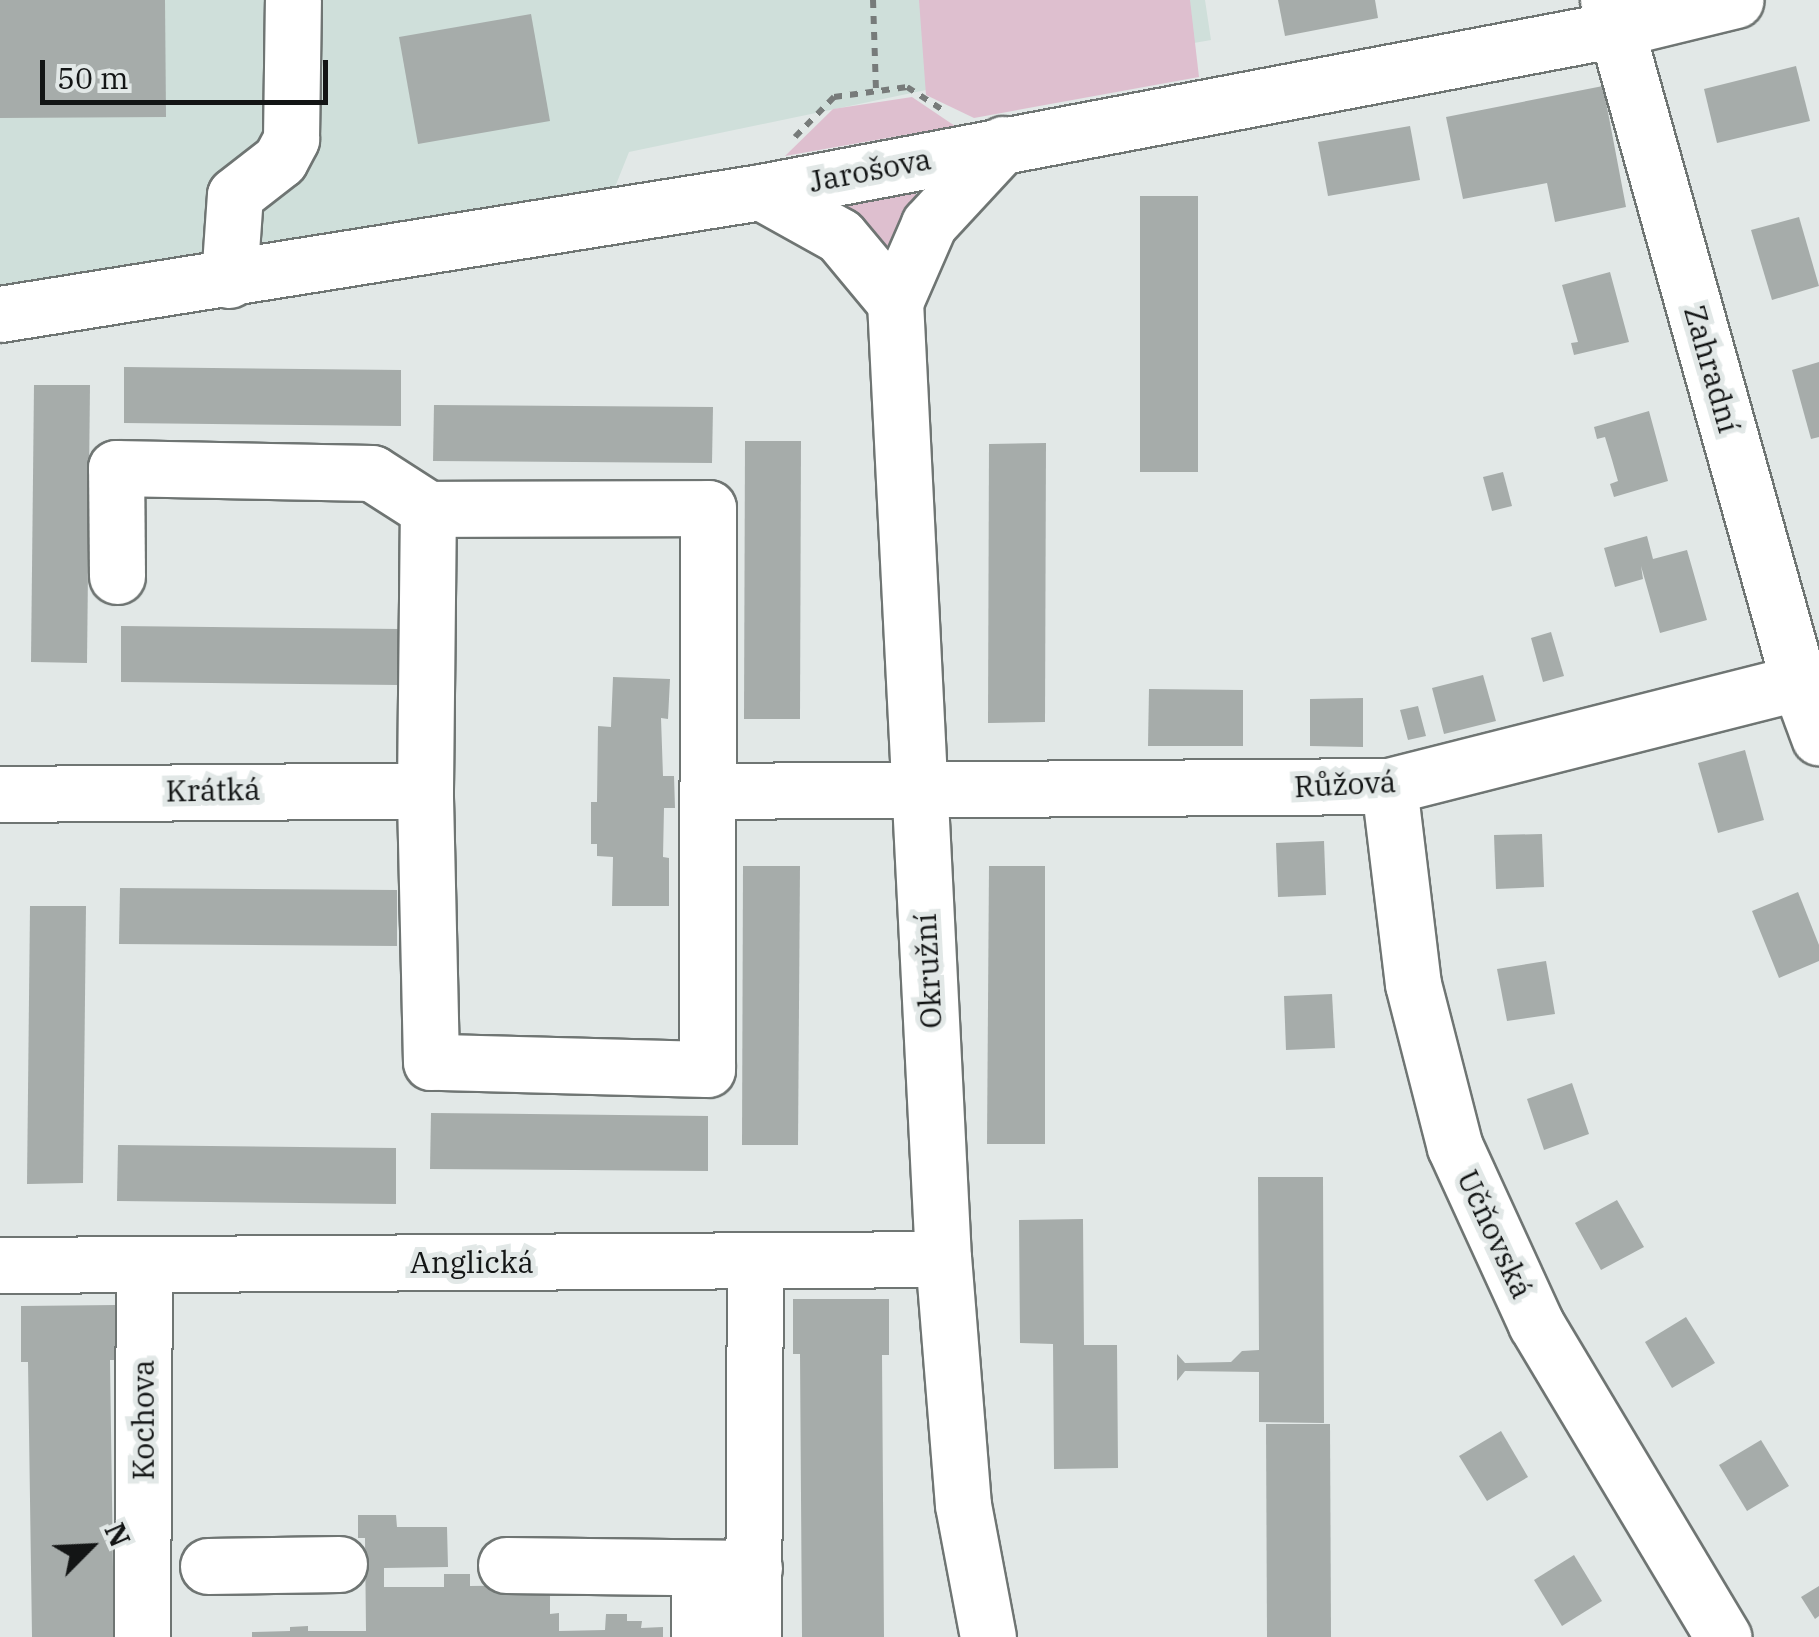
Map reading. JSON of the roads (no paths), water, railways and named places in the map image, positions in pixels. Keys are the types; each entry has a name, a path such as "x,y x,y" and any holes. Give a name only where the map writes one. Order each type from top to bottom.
{"street":[{"path":"229,280 235,195 280,160 292,139 294,0"},
{"name":"Jarošova","path":"0,314 229,280 771,172 1003,144 1613,14 1736,0"},
{"name":"Zahradní","path":"1613,14 1809,680 1819,737"},
{"name":"Okružní","path":"988,1637 963,1505 944,1260 895,302 929,224 1003,144"},
{"path":"771,172 840,236 895,302"},
{"path":"117,576 116,468 372,473 428,509 708,508 707,1069 431,1062 425,790 428,509"},
{"name":"Růžová","path":"708,791 1389,786 1809,680"},
{"name":"Učňovská","path":"1389,786 1413,984 1455,1147 1536,1324 1723,1637"},
{"name":"Krátká","path":"0,794 425,790"},
{"path":"753,1637 755,1260"},
{"name":"Anglická","path":"0,1265 944,1260"},
{"name":"Kochova","path":"142,1637 144,1264"},
{"path":"208,1566 339,1564"},
{"path":"506,1565 754,1568"},
{"path":"698,1570 699,1637"}]}
